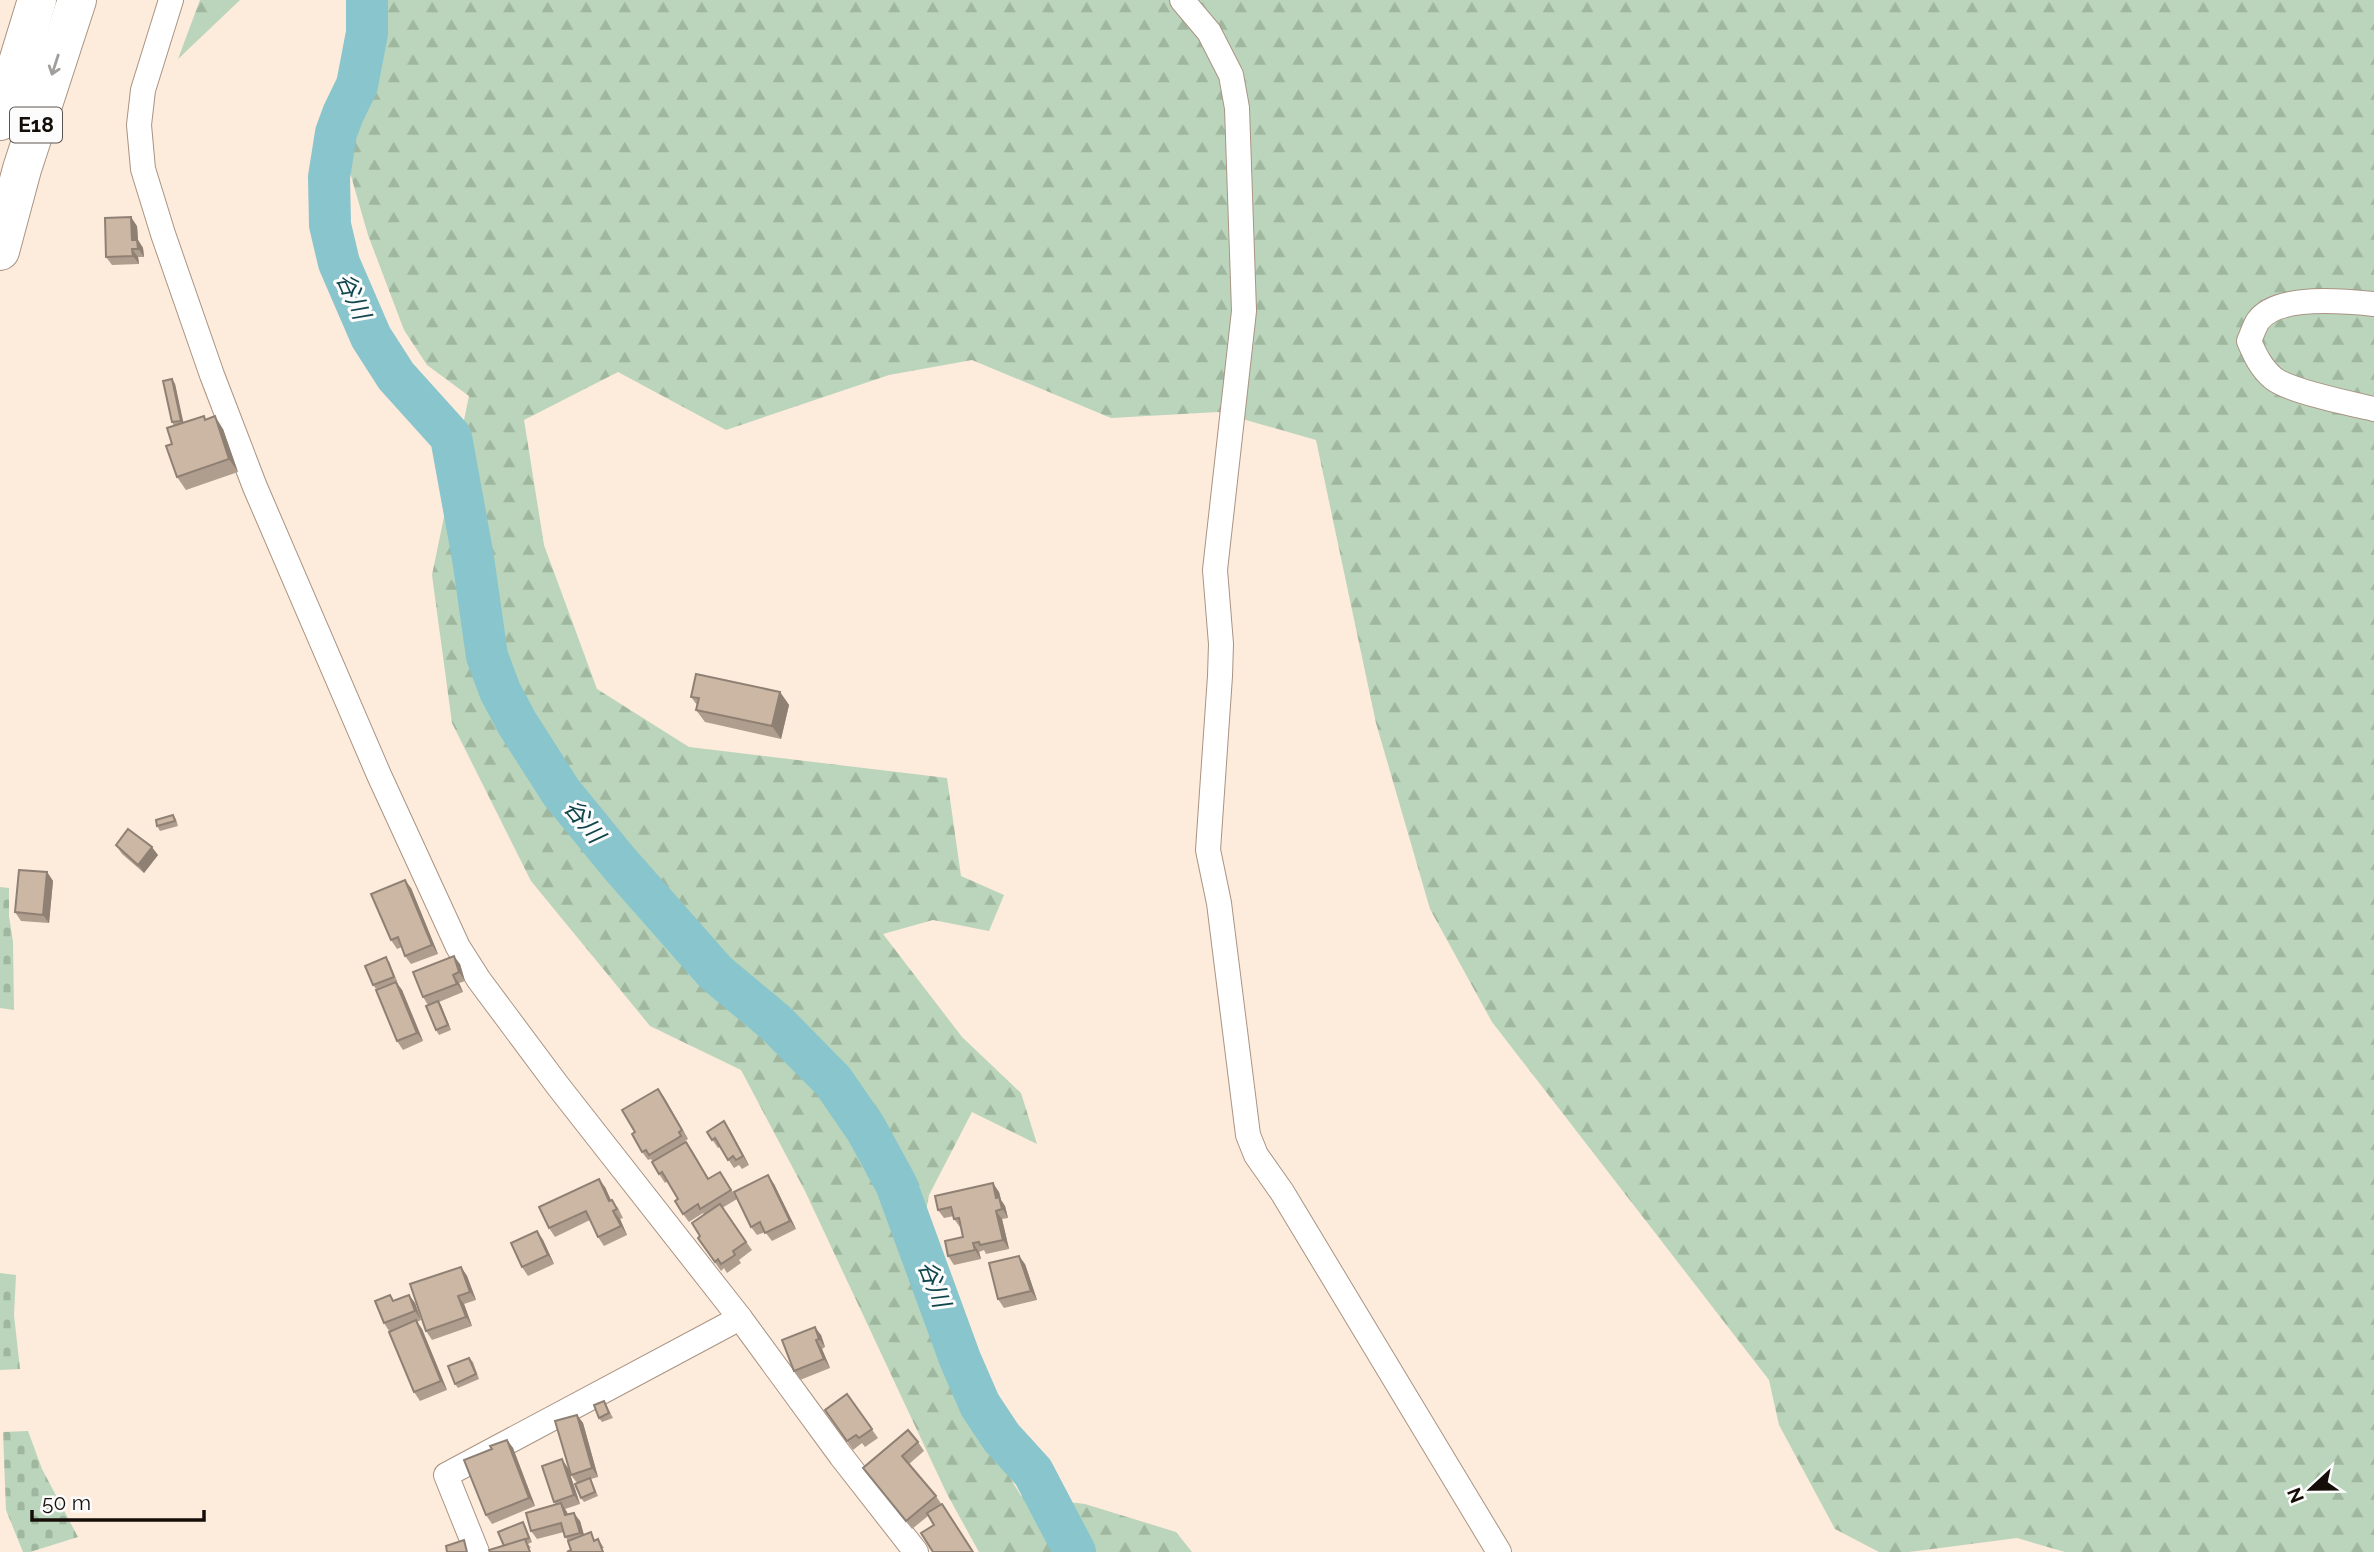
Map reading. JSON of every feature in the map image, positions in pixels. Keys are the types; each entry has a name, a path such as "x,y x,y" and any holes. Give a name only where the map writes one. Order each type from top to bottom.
{"highway":[{"name":"E18","path":"0,121 37,0"},
{"name":"E18","path":"0,251 22,169 77,0"}],"street":[{"path":"171,0 144,90 139,125 143,169 163,234 255,487 341,688 458,947 479,980 558,1086 740,1318 841,1456 916,1552"},
{"path":"1182,0 1209,32 1231,75 1237,108 1244,311 1215,570 1220,665 1208,850 1219,903 1248,1135 1256,1155 1282,1192 1499,1552"},
{"path":"2374,304 2297,303 2273,310 2259,320 2249,341 2257,361 2274,380 2307,392 2374,409"},
{"path":"477,1552 446,1475 740,1318"}],"green space":[{"path":"200,0 240,0 178,59"},
{"path":"380,0 2374,0 2374,1552 2065,1552 2017,1538 1909,1552 1879,1552 1835,1529 1779,1425 1769,1380 1492,1022 1430,909 1376,723 1316,440 1218,412 1111,418 972,360 889,375 726,430 618,372 524,420 544,545 597,689 689,747 947,778 961,876 1004,895 989,931 933,920 883,934 962,1037 1021,1093 1037,1144 972,1112 929,1195 913,1278 950,1377 1021,1496 1085,1504 1176,1532 1192,1552 979,1552 947,1494 805,1191 741,1070 650,1026 531,881 452,723 432,575 469,396 427,365 404,330 368,235 345,155 375,75 380,39"},
{"path":"0,887 9,888 14,1010 0,1008"},
{"path":"0,1273 16,1275 14,1315 20,1369 0,1370"},
{"path":"28,1431 42,1469 78,1537 23,1552 6,1510 3,1432"}],"building":[{"path":"131,217 132,240 137,240 138,249 132,249 133,256 106,257 105,218"},
{"path":"172,379 181,421 172,422 163,381"},
{"path":"204,416 205,420 215,416 229,459 177,477 166,446 172,444 167,428"},
{"path":"696,674 780,692 772,726 696,710 699,698 691,697"},
{"path":"173,815 175,821 157,826 156,820"},
{"path":"128,829 152,847 138,865 116,845"},
{"path":"19,870 47,872 43,915 15,912"},
{"path":"405,880 432,945 405,956 398,937 391,940 371,894"},
{"path":"454,956 459,972 453,975 457,984 423,997 413,972"},
{"path":"386,957 394,977 373,985 365,966"},
{"path":"396,982 417,1033 397,1041 376,990"},
{"path":"438,1001 448,1025 436,1030 426,1006"},
{"path":"658,1089 682,1130 679,1132 681,1136 649,1155 646,1150 642,1152 632,1134 635,1132 622,1110"},
{"path":"724,1121 743,1156 736,1160 733,1156 728,1160 715,1138 712,1140 707,1132"},
{"path":"686,1142 708,1179 720,1172 731,1190 700,1209 698,1204 683,1214 675,1201 678,1199 662,1172 659,1174 652,1162"},
{"path":"768,1175 790,1221 765,1233 760,1222 751,1227 734,1192"},
{"path":"599,1179 609,1201 612,1200 617,1209 613,1211 621,1226 598,1237 586,1211 549,1228 539,1207"},
{"path":"993,1183 1002,1209 996,1211 1003,1240 980,1245 979,1242 973,1243 975,1250 948,1256 945,1241 963,1237 959,1218 954,1219 951,1207 938,1210 935,1196"},
{"path":"720,1204 746,1242 733,1251 735,1255 721,1264 718,1259 715,1262 698,1238 700,1236 692,1223"},
{"path":"537,1231 548,1255 522,1267 511,1243"},
{"path":"1019,1256 1031,1291 998,1299 989,1263"},
{"path":"461,1267 470,1292 458,1296 466,1317 426,1331 410,1284"},
{"path":"390,1295 393,1301 409,1295 415,1311 384,1323 375,1301"},
{"path":"416,1320 441,1381 414,1392 389,1332"},
{"path":"815,1327 819,1339 816,1340 824,1359 794,1371 782,1340"},
{"path":"469,1358 476,1374 455,1384 448,1366"},
{"path":"847,1394 872,1429 859,1438 856,1435 847,1441 825,1410"},
{"path":"604,1401 609,1413 599,1418 594,1405"},
{"path":"577,1415 592,1468 571,1475 555,1421"},
{"path":"908,1430 918,1442 902,1456 936,1496 906,1521 863,1468"},
{"path":"507,1440 529,1498 486,1515 464,1460"},
{"path":"562,1459 574,1495 554,1502 542,1466"},
{"path":"590,1478 595,1492 581,1498 575,1484"},
{"path":"561,1503 565,1515 574,1513 580,1533 565,1537 561,1523 531,1531 526,1513"},
{"path":"942,1504 973,1552 933,1552 921,1533 934,1525 927,1513"},
{"path":"523,1522 529,1538 504,1546 498,1532"},
{"path":"591,1532 594,1541 598,1539 603,1552 567,1552 571,1550 568,1541"},
{"path":"525,1539 530,1552 489,1550"},
{"path":"464,1540 467,1552 447,1552 446,1546"}],"waterway":[{"name":"谷川","path":"367,0 367,33 357,85 336,133 329,177 330,225 339,263 371,337 396,376 451,437 487,656 500,691 561,792 619,863 716,973 776,1023 833,1081 866,1129 896,1184 960,1359 980,1405 1002,1438 1033,1472 1075,1552"}]}
